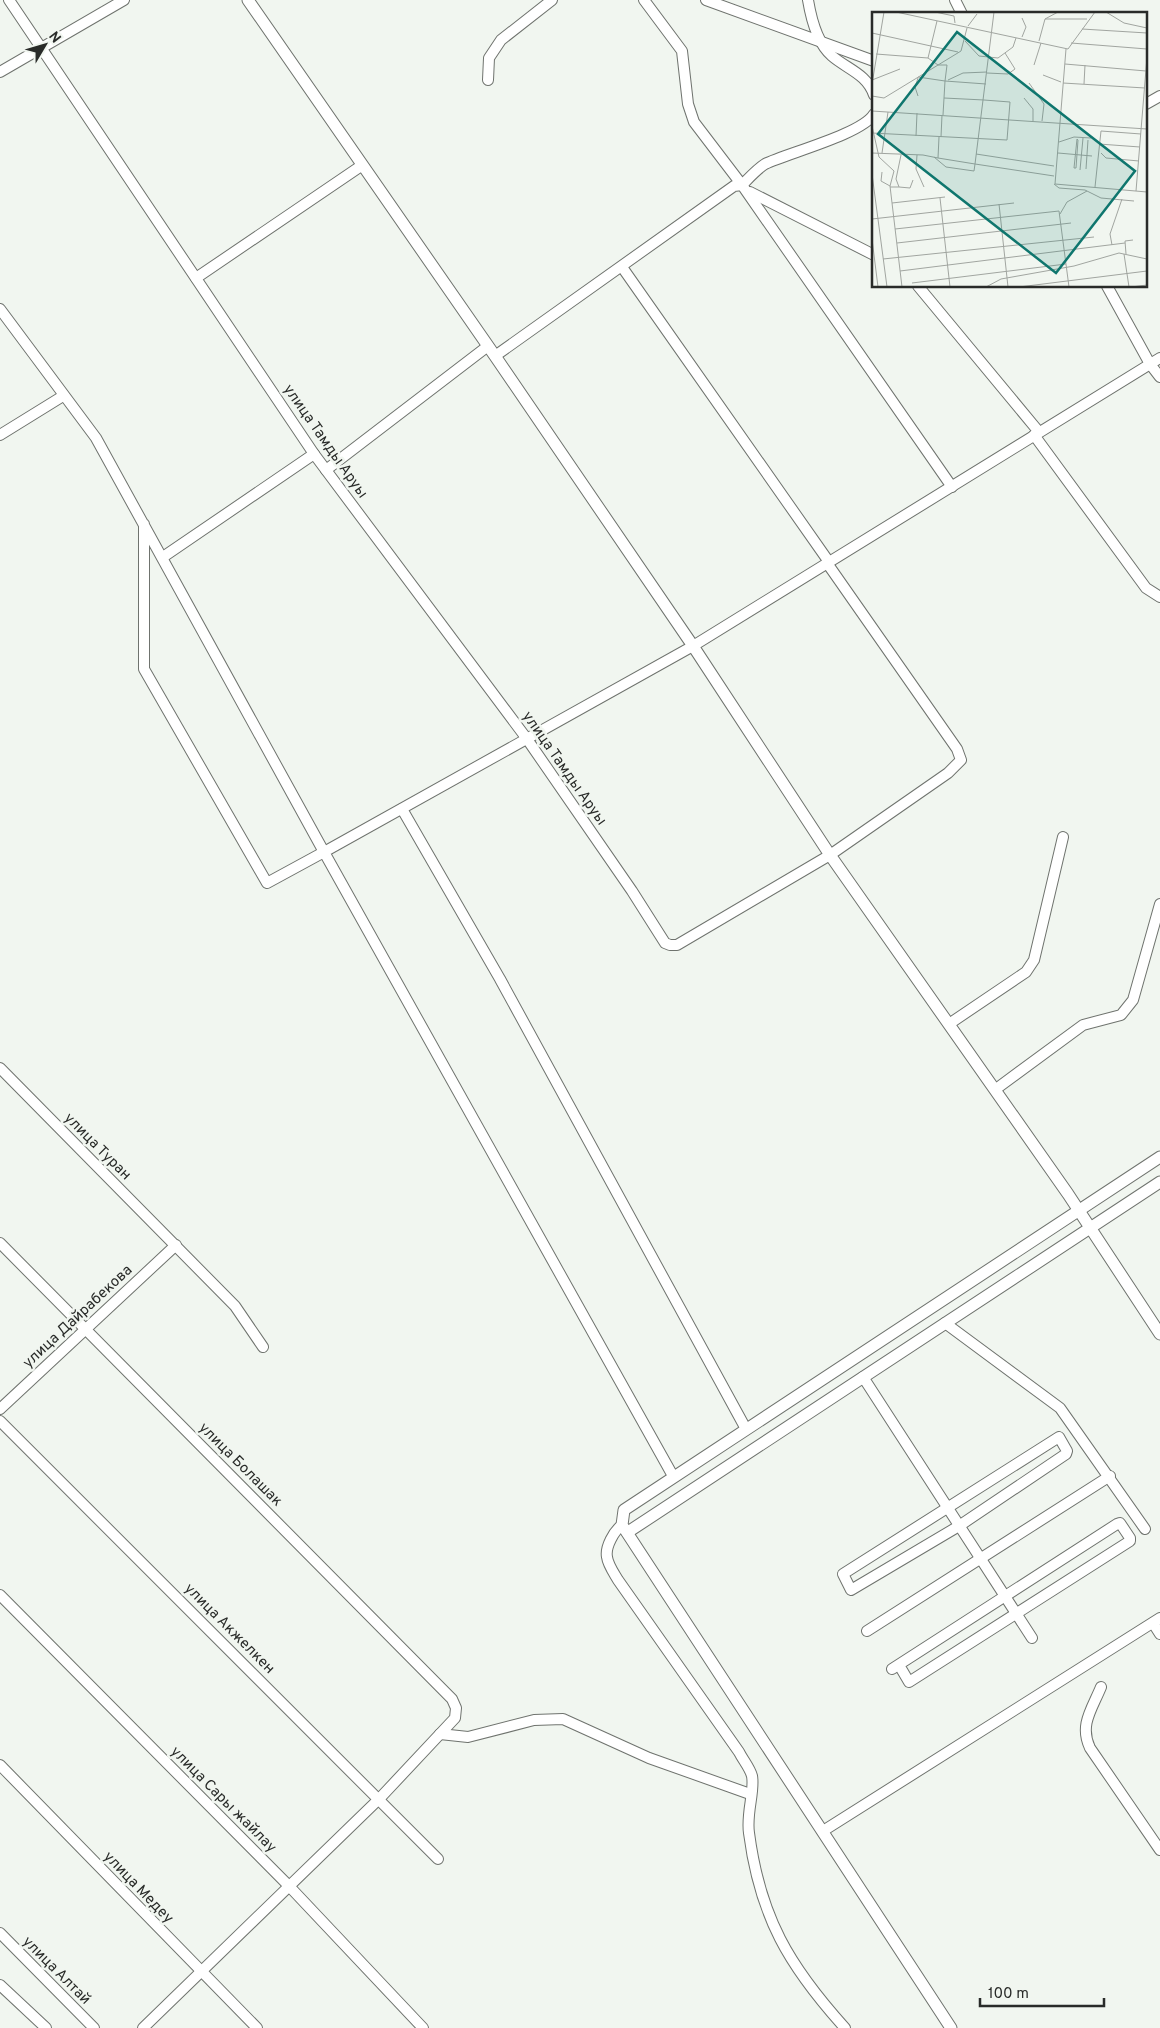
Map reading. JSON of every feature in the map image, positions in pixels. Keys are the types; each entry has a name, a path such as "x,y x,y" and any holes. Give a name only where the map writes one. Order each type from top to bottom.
{"street":[{"name":"улица Тамды Аруы","path":"9,0 314,454 527,739 632,890 665,943 670,946 677,945 830,854 948,773 961,760 957,749 828,562"},
{"path":"0,72 124,0"},
{"path":"248,0 693,646 830,854 1080,1211 1160,1334"},
{"path":"488,80 489,58 501,40 552,0"},
{"path":"644,0 682,51 688,104 694,122 745,188 952,487"},
{"path":"706,0 872,60"},
{"path":"808,0 821,42 832,57 854,70 866,81 872,92"},
{"path":"955,0 961,12"},
{"path":"1148,103 1160,96"},
{"path":"745,188 764,165 845,132 872,117"},
{"path":"196,278 361,166"},
{"path":"495,356 734,186 745,188 872,254"},
{"path":"622,267 828,562"},
{"path":"920,288 1036,433 1146,588 1160,597"},
{"path":"1108,288 1150,364 1160,377"},
{"path":"0,310 96,438 324,852 673,1476"},
{"path":"326,470 488,346"},
{"path":"144,524 144,669 267,883 402,810 693,646 1160,358"},
{"path":"0,435 63,396"},
{"path":"163,557 314,454"},
{"path":"402,810 500,980 746,1429"},
{"path":"950,1024 1026,972 1034,960 1063,837"},
{"path":"996,1089 1083,1025 1121,1015 1133,1000 1160,904"},
{"name":"улица Туран","path":"0,1068 235,1306 263,1347"},
{"path":"951,2028 625,1529 624,1510 1160,1157"},
{"path":"845,2028 817,1998 794,1966 775,1932 760,1894 747,1818 753,1785 751,1774 739,1752 618,1580 607,1556 610,1541 617,1529 625,1529 863,1377 1160,1182"},
{"path":"1064,1221 1069,1212 1068,1194"},
{"path":"1068,1194 1080,1200 1096,1200"},
{"name":"улица Болашак","path":"0,1243 452,1699 456,1708 455,1718 440,1734"},
{"name":"улица Дайрабекова","path":"0,1409 176,1245"},
{"path":"945,1323 1060,1408 1110,1476 1145,1529"},
{"path":"863,1377 1032,1638"},
{"name":"улица Акжелкен","path":"0,1420 380,1798 438,1859"},
{"path":"1059,1437 1067,1451 1066,1454 959,1526 853,1590 842,1576 1059,1437"},
{"path":"868,1631 1110,1476"},
{"path":"1117,1524 1120,1524 1130,1538 1130,1541 1016,1613 909,1682 895,1667 1117,1524"},
{"name":"улица Сары жайлау","path":"0,1595 288,1885 423,2028"},
{"path":"823,1831 1156,1620 1160,1634"},
{"path":"1101,1688 1084,1728 1085,1736 1160,1850"},
{"path":"143,2028 288,1885 380,1798 440,1734 468,1737 534,1720 563,1718 649,1758 750,1794"},
{"name":"улица Медеу","path":"0,1766 257,2028"},
{"name":"улица Алтай","path":"0,1933 94,2028"},
{"path":"0,1985 46,2028"}]}
